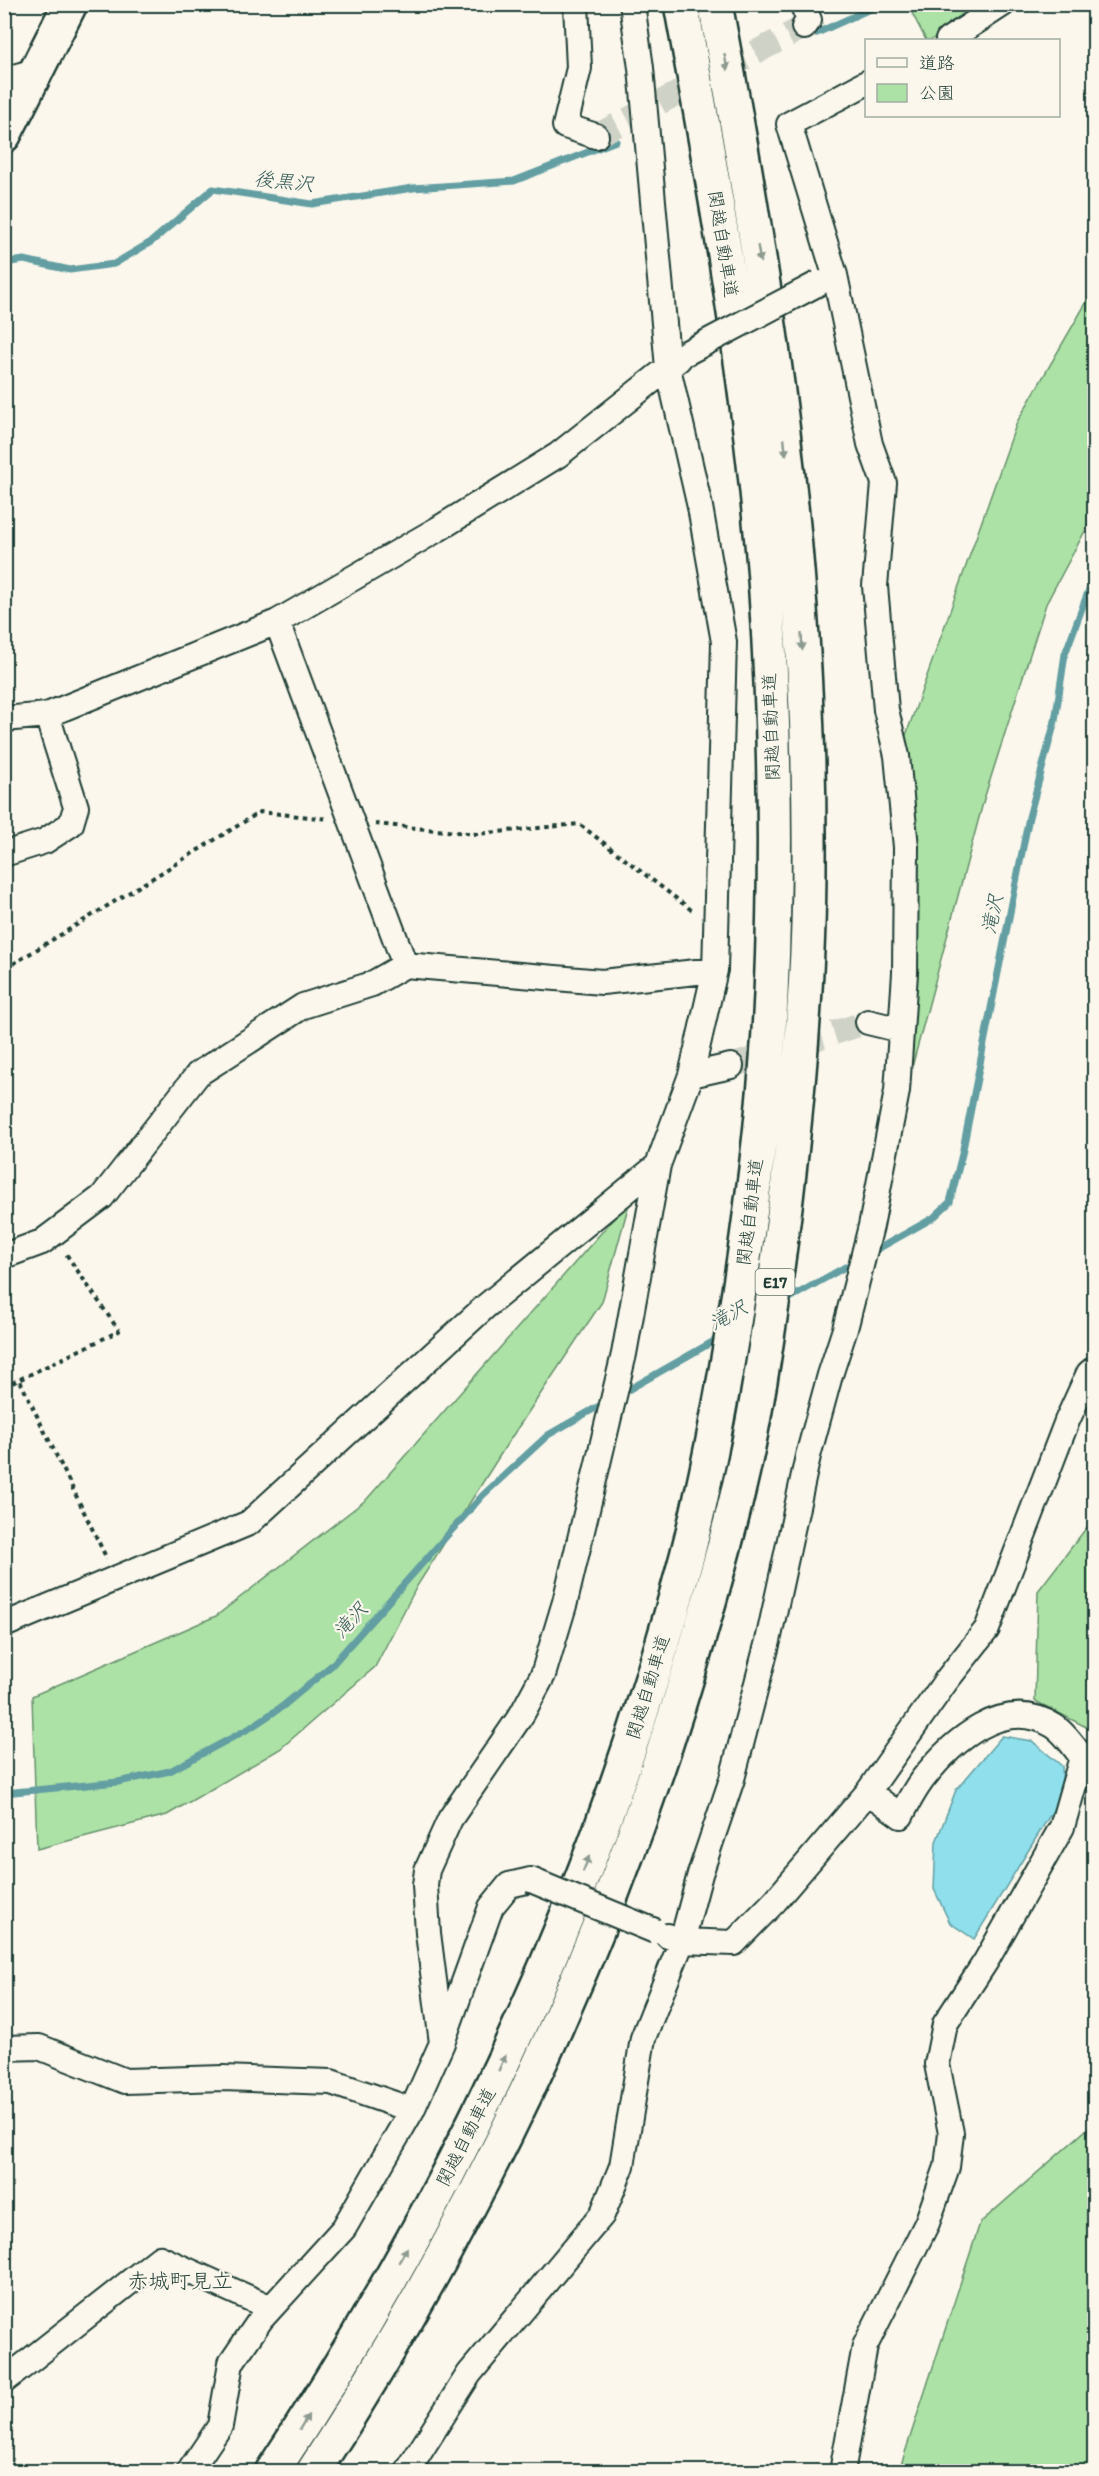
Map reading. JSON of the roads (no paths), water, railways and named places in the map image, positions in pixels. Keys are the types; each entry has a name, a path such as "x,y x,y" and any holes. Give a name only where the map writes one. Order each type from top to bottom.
{"main road":[{"path":"4,135 70,4"},
{"name":"関越自動車道","path":"272,2472 361,2329 429,2210 491,2087 550,1955 603,1821 650,1686 687,1553 718,1418 759,1138 771,999 774,865 771,709 766,593 752,444 728,278 681,4"},
{"name":"関越自動車道","path":"313,2472 390,2347 524,2099 584,1963 636,1831 682,1697 721,1560 753,1420 776,1282 805,1004 809,866 807,716 799,587 784,434 763,282 715,4"}],"street":[{"path":"576,4 579,68 566,126 596,136"},
{"path":"442,2043 428,1933 424,1885 427,1870 450,1819 522,1714 543,1675 565,1602 624,1354 658,1166 691,1075 715,970 724,642 677,361 632,4"},
{"path":"950,39 1003,4"},
{"path":"4,80 38,70"},
{"path":"408,2472 469,2374 602,2215 622,2166 643,2038 682,1941 700,1874 732,1779 759,1676 808,1456 845,1329 871,1226 897,1091 905,973 906,847 897,756 886,710 875,586 884,483 870,444 789,124 865,84"},
{"path":"4,719 47,715 277,622 438,529 558,455 677,361 827,279"},
{"path":"277,622 405,964"},
{"path":"4,854 45,841 71,824 76,807 47,715"},
{"path":"4,1256 42,1242 102,1197 198,1074 303,1006 372,984 405,964 602,982 715,970"},
{"path":"868,1022 901,1030"},
{"path":"691,1075 731,1066"},
{"path":"4,1625 249,1523 486,1306 658,1166"},
{"path":"189,2472 220,2426 231,2363 271,2308 345,2228 412,2110 442,2043 491,1907 509,1886 531,1880 682,1941 734,1943 775,1901 868,1792 946,1681 987,1629 1067,1421 1089,1373 1095,1369"},
{"path":"842,2472 865,2346 927,2223 947,2167 951,2133 937,2064 945,2024 986,1961 1062,1827 1082,1757 1056,1727 1034,1716 1009,1715 966,1734 922,1780 901,1816 868,1792"},
{"path":"4,2048 39,2047 125,2081 223,2078 331,2082 412,2110"},
{"path":"4,2380 160,2258 271,2308"}],"water":[{"path":"1002,1736 1032,1741 1062,1766 1063,1794 974,1939 950,1923 934,1889 936,1842 956,1790"}],"waterway":[{"name":"後黒沢","path":"817,33 881,4"},
{"name":"後黒沢","path":"4,263 24,260 70,270 114,264 151,242 213,189 312,204 413,188 514,181 616,141"},
{"name":"滝沢","path":"869,1254 933,1218 950,1202 962,1154 1029,817 1055,721 1065,654 1094,576"},
{"name":"滝沢","path":"783,1302 854,1262"},
{"name":"滝沢","path":"621,1394 721,1337"},
{"name":"滝沢","path":"4,1793 118,1782 170,1771 250,1728 283,1706 332,1665 483,1495 548,1435 606,1402"}],"tunnel":[{"path":"596,136 804,27"},
{"path":"731,1066 868,1022"}],"district":[{"name":"赤城町見立","path":"180,2281"}]}
